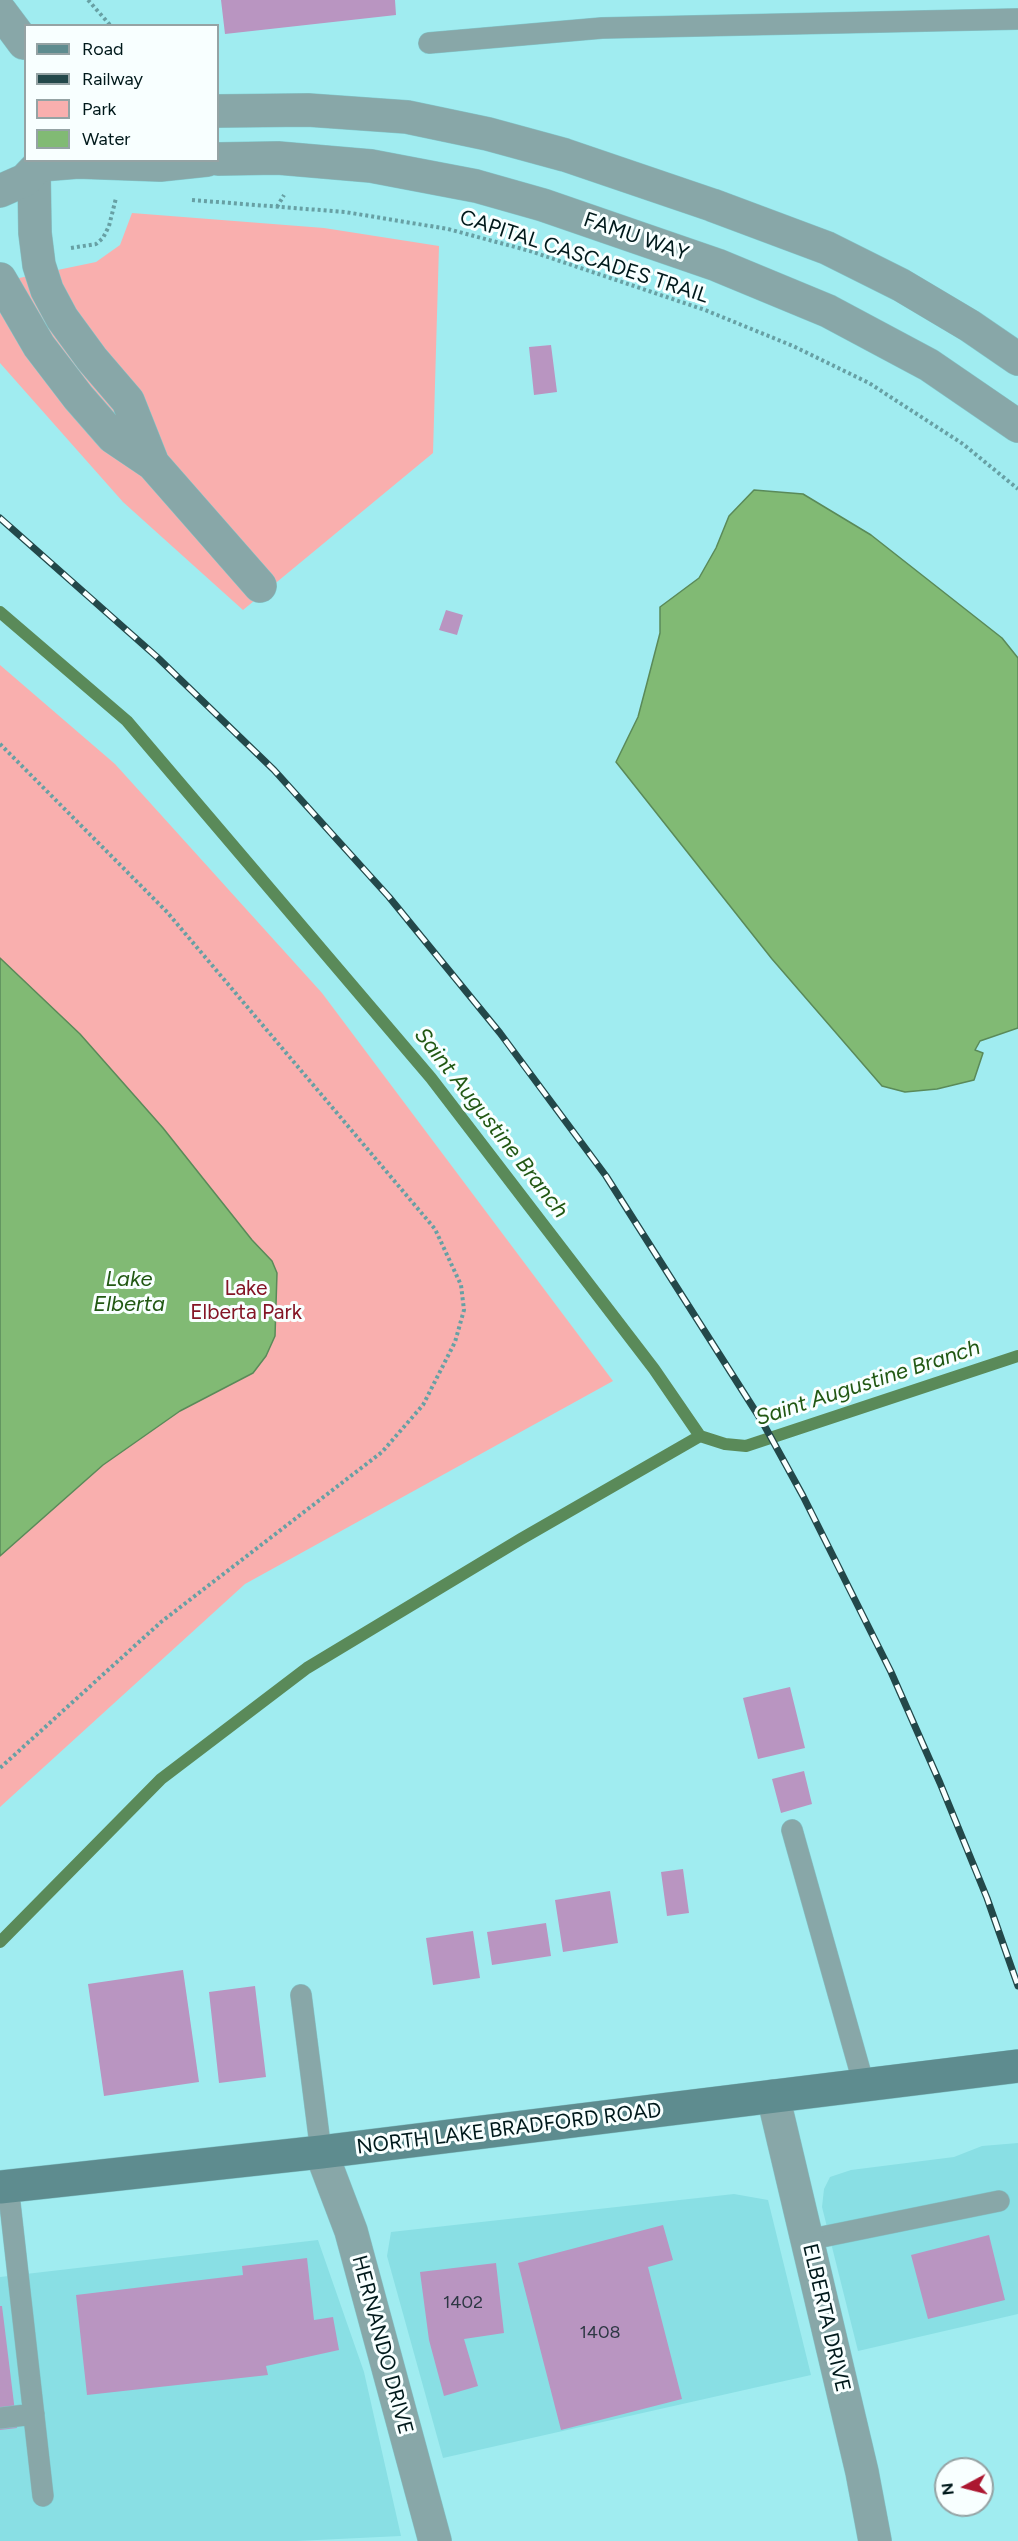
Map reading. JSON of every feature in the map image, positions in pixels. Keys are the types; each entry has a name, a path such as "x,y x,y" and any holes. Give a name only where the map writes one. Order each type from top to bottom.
{"main road":[{"name":"NORTH LAKE BRADFORD ROAD","path":"4,2187 321,2152 1018,2066"}],"street":[{"path":"0,11 17,40"},
{"path":"219,111 308,110 407,117 488,134 565,155 712,205 827,248 901,285 970,326 1018,359"},
{"name":"FAMU WAY","path":"219,159 305,159 406,172 476,186 571,214 717,265 828,311 929,365 1018,426"},
{"path":"0,191 19,183 40,166 78,162 160,165 188,162"},
{"path":"40,166 35,233 39,265 47,290 62,318 92,359 128,401 153,464"},
{"path":"0,279 39,346 78,397 113,437 153,464 260,586"},
{"name":"ELBERTA DRIVE","path":"772,2096 862,2472 875,2541"},
{"name":"HERNANDO DRIVE","path":"321,2152 351,2231 435,2541"}],"lane":[{"path":"429,43 602,28 1018,20"},
{"path":"792,1830 864,2085"},
{"path":"301,1995 321,2152"},
{"path":"4,2187 43,2496"},
{"path":"807,2240 999,2201"},
{"path":"0,2418 34,2414"}],"path":[{"path":"88,0 109,24"},
{"path":"67,248 96,244 103,238 109,226 117,194"},
{"name":"CAPITAL CASCADES TRAIL","path":"185,200 345,212 448,229 530,251 705,310 802,350 870,383 963,444 1018,489"},
{"path":"0,744 167,912 435,1229 460,1285 464,1310 455,1342 423,1405 382,1452 161,1622 0,1768"}],"shaded area":[{"path":"1018,2143 1018,2314 858,2351 822,2207 824,2189 830,2177 851,2170 954,2157 982,2146"},
{"path":"734,2194 768,2200 811,2375 443,2458 387,2256 391,2232"},
{"path":"318,2240 364,2372 401,2536 296,2541 0,2541 0,2277"}],"green space":[{"path":"132,213 324,228 439,246 433,453 243,610 123,502 0,363 0,282 96,262 120,245"},
{"name":"Lake Elberta Park","path":"0,665 115,764 322,993 613,1381 245,1584 0,1807"}],"water":[{"path":"754,490 803,494 871,535 1002,638 1018,658 1018,1028 980,1041 975,1050 983,1053 974,1080 937,1089 905,1092 882,1086 772,959 616,762 638,717 660,633 660,607 699,578 716,548 729,516"},
{"name":"Lake Elberta","path":"0,958 80,1034 163,1128 252,1240 272,1261 277,1273 275,1336 266,1356 253,1373 180,1411 103,1465 0,1556"}],"building":[{"path":"221,0 395,0 396,15 225,34"},
{"path":"551,345 557,392 534,395 529,347"},
{"path":"446,610 463,615 457,635 439,630"},
{"path":"790,1687 805,1748 758,1759 743,1698"},
{"path":"804,1771 812,1804 781,1813 772,1779"},
{"path":"683,1869 689,1913 667,1916 661,1872"},
{"path":"610,1891 618,1943 563,1952 555,1900"},
{"path":"546,1923 551,1956 492,1965 487,1932"},
{"path":"473,1931 480,1978 433,1985 426,1938"},
{"path":"183,1970 199,2082 104,2096 88,1984"},
{"path":"255,1986 266,2077 219,2083 209,1992"},
{"path":"663,2225 673,2260 648,2267 682,2399 561,2430 518,2263"},
{"path":"989,2235 1005,2300 928,2319 911,2255"},
{"path":"307,2258 314,2320 333,2317 339,2350 266,2366 268,2375 87,2395 76,2295 243,2275 242,2266"},
{"path":"496,2263 504,2333 464,2339 478,2386 444,2396 429,2340 420,2272"},
{"path":"0,2306 2,2306 17,2428 0,2430"}],"waterway":[{"name":"Saint Augustine Branch","path":"0,612 127,721 431,1078 654,1369 700,1436 725,1444 746,1446 1018,1356"},
{"path":"0,1942 161,1779 307,1668 521,1539 700,1436"}],"railway":[{"path":"0,518 157,657 274,770 389,897 500,1033 606,1176 763,1423 803,1496 891,1672 940,1783 987,1898 1018,1986"}]}
